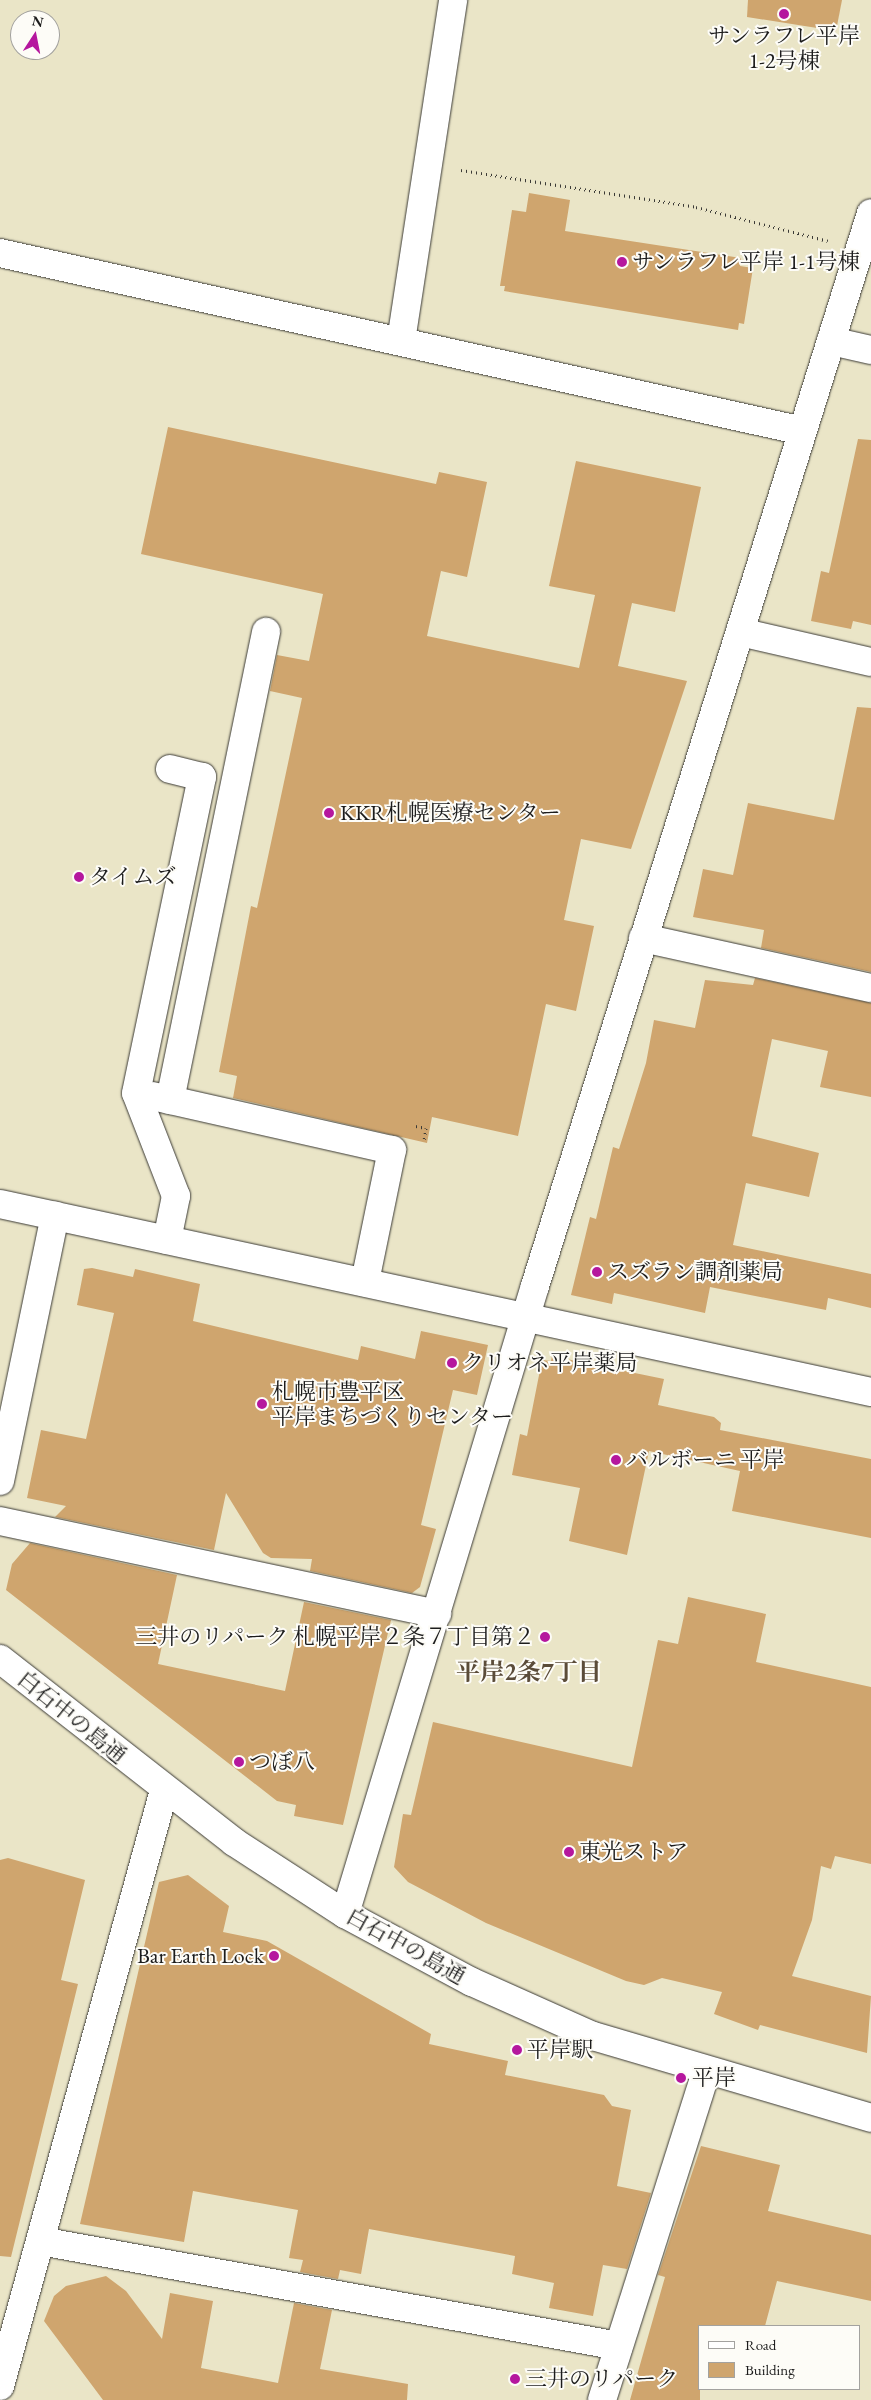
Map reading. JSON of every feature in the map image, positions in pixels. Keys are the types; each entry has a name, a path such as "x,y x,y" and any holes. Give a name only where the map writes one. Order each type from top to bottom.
{"street":[{"path":"401,341 454,0"},
{"path":"346,1914 643,938 871,213"},
{"path":"0,253 803,431"},
{"path":"831,341 871,350"},
{"path":"170,1100 266,632"},
{"path":"740,632 871,662"},
{"path":"167,1240 176,1196 136,1093 202,777 170,769"},
{"path":"643,938 871,988"},
{"path":"136,1093 392,1150 365,1282"},
{"path":"0,1204 871,1392"},
{"path":"0,1481 55,1216"},
{"path":"0,1521 437,1614"},
{"name":"白石中の島通","path":"0,1659 164,1790 346,1914 472,1982 593,2036 706,2072 871,2118"},
{"path":"0,2386 164,1790"},
{"path":"602,2400 706,2072"},
{"path":"40,2241 619,2346"}],"path":[{"path":"450,169 696,207 831,242"}],"building":[{"name":"サンラフレ平岸 1-2号棟","path":"748,0 842,0 836,31 747,17"},
{"name":"サンラフレ平岸 1-1号棟","path":"529,193 570,200 565,231 741,258 740,266 753,268 744,324 739,323 738,330 504,291 505,286 500,286 512,210 526,212"},
{"path":"168,427 436,484 439,472 487,482 467,577 441,571 427,636 579,668 595,595 549,586 576,461 701,487 675,612 632,603 618,666 687,681 631,849 581,839 564,920 594,926 576,1011 546,1004 518,1136 432,1117 427,1143 233,1098 237,1076 219,1072 251,906 257,908 302,698 270,691 277,655 309,661 323,594 141,554"},
{"path":"858,439 871,440 871,625 853,621 851,629 811,621 821,571 829,573"},
{"path":"857,707 871,708 871,972 761,948 764,930 693,917 703,869 733,875 748,803 834,820"},
{"path":"755,978 871,1003 871,1097 820,1087 828,1051 772,1039 752,1136 819,1153 809,1197 746,1183 733,1245 871,1274 871,1308 828,1298 826,1310 710,1287 705,1313 614,1293 612,1304 571,1295 590,1217 596,1219 613,1147 619,1149 646,1063 654,1020 695,1028 705,980 753,985"},
{"path":"92,1268 133,1277 135,1269 200,1284 193,1321 358,1360 361,1346 415,1359 421,1331 488,1345 477,1395 453,1390 421,1525 436,1529 420,1587 412,1593 310,1571 312,1559 271,1558 263,1553 226,1493 214,1550 55,1517 66,1506 27,1498 41,1430 86,1439 114,1313 77,1305 84,1269"},
{"path":"552,1356 664,1379 658,1405 714,1417 721,1423 720,1430 871,1459 871,1538 732,1511 740,1471 649,1451 627,1555 569,1541 580,1488 512,1475 520,1434 527,1436 542,1360 551,1361"},
{"path":"30,1543 177,1575 158,1664 285,1691 304,1602 391,1620 343,1825 294,1816 296,1805 277,1801 6,1590 12,1564"},
{"path":"688,1597 766,1614 756,1662 871,1687 871,1864 835,1856 831,1869 821,1866 812,1920 792,1976 871,1996 867,2053 760,2025 758,2030 714,2014 722,1992 662,1978 644,1985 626,1981 486,1923 408,1882 394,1867 403,1814 411,1815 433,1722 632,1767 658,1640 678,1644"},
{"path":"8,1858 85,1880 61,1980 78,1984 11,2257 0,2256 0,1860"},
{"path":"188,1875 229,1906 223,1932 267,1941 431,2034 429,2044 508,2061 505,2075 604,2095 612,2106 631,2110 617,2186 651,2193 627,2269 603,2265 593,2316 549,2308 554,2283 512,2274 515,2256 369,2229 361,2274 340,2270 338,2279 300,2272 303,2260 289,2258 298,2210 193,2191 184,2242 80,2224 159,1882"},
{"path":"701,2146 780,2165 768,2211 871,2235 871,2301 777,2281 765,2325 698,2325 698,2390 700,2390 700,2400 630,2400 665,2277 658,2275"},
{"path":"106,2276 126,2291 162,2339 170,2293 213,2301 201,2368 278,2383 294,2303 332,2310 320,2369 408,2384 407,2400 103,2400 44,2321 54,2296 66,2286"}],"place":[{"name":"サンラフレ平岸 1-2号棟","path":"784,14"},
{"name":"サンラフレ平岸 1-1号棟","path":"622,262"},
{"name":"KKR札幌医療センター","path":"329,813"},
{"name":"タイムズ","path":"79,877"},
{"name":"スズラン調剤薬局","path":"597,1272"},
{"name":"クリオネ平岸薬局","path":"452,1363"},
{"name":"札幌市豊平区 平岸まちづくりセンター","path":"262,1404"},
{"name":"バルボーニ 平岸","path":"616,1460"},
{"name":"三井のリパーク 札幌平岸２条７丁目第２","path":"545,1637"},
{"name":"つぼ八","path":"239,1762"},
{"name":"東光ストア","path":"569,1852"},
{"name":"Bar Earth Lock","path":"274,1956"},
{"name":"平岸駅","path":"517,2050"},
{"name":"平岸","path":"681,2078"},
{"name":"三井のリパーク","path":"515,2379"}],"district":[{"name":"平岸2条7丁目","path":"529,1672"}]}
